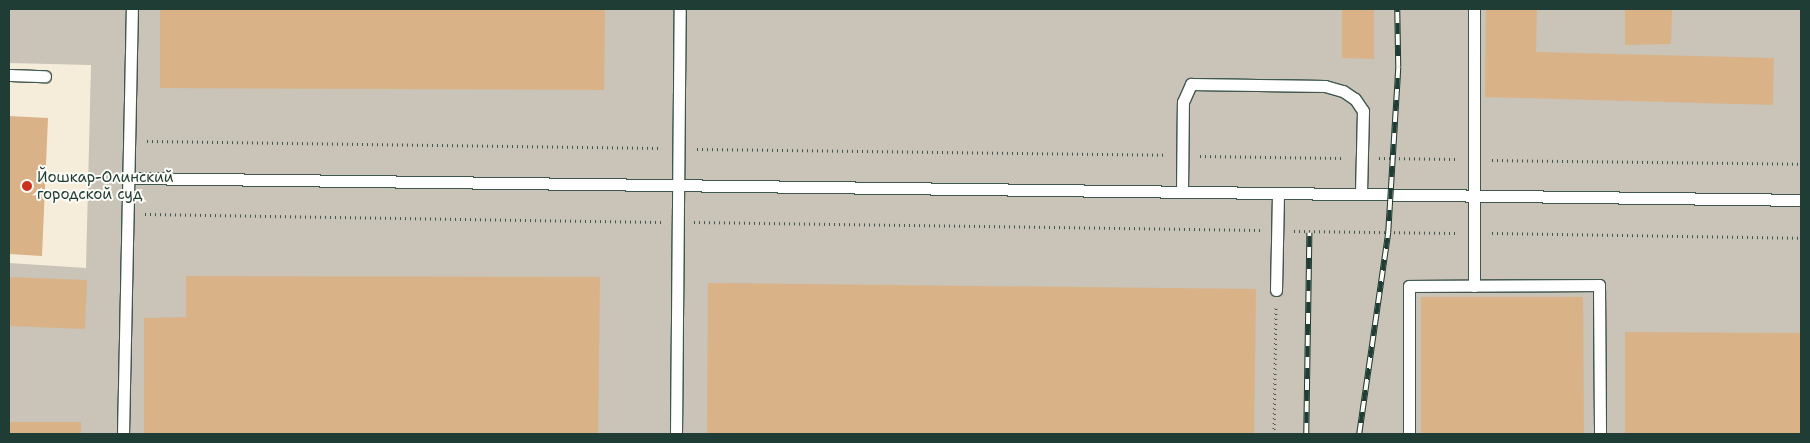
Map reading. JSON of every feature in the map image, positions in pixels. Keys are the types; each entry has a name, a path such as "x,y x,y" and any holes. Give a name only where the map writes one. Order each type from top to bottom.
{"lane":[{"path":"123,434 132,9"},
{"path":"676,434 680,9"},
{"path":"1474,9 1474,286"},
{"path":"9,75 44,76"},
{"path":"1182,192 1183,102 1192,84 1325,86 1343,91 1355,99 1363,111 1361,194"},
{"path":"128,178 1801,200"},
{"path":"1276,290 1278,193"},
{"path":"1409,434 1409,286 1599,285 1600,434"}],"path":[{"path":"129,140 1801,164"},
{"path":"128,214 1801,238"},
{"path":"1274,434 1276,290"}],"shaded area":[{"path":"9,9 1801,9 1801,434 9,434 9,263 86,268 91,65 9,63"}],"building":[{"path":"160,9 605,9 604,90 160,88"},
{"path":"1342,9 1374,9 1374,59 1342,58"},
{"path":"1486,9 1537,9 1536,52 1774,58 1773,105 1485,97"},
{"path":"1625,9 1672,9 1671,44 1625,45"},
{"name":"Йошкар-Олинский городской суд","path":"9,116 48,118 42,256 9,254"},
{"path":"186,276 600,277 598,434 144,434 144,318 186,317"},
{"path":"9,277 87,280 85,329 9,326"},
{"path":"708,283 1256,289 1254,434 707,434"},
{"path":"1421,297 1583,297 1584,434 1421,434"},
{"path":"1625,332 1801,333 1801,434 1625,434"},
{"path":"9,422 81,422 81,434 9,434"}],"railway":[{"path":"1359,434 1388,232 1398,67 1397,9"},
{"path":"1306,434 1309,233"}],"place":[{"name":"Йошкар-Олинский городской суд","path":"27,186"}]}
